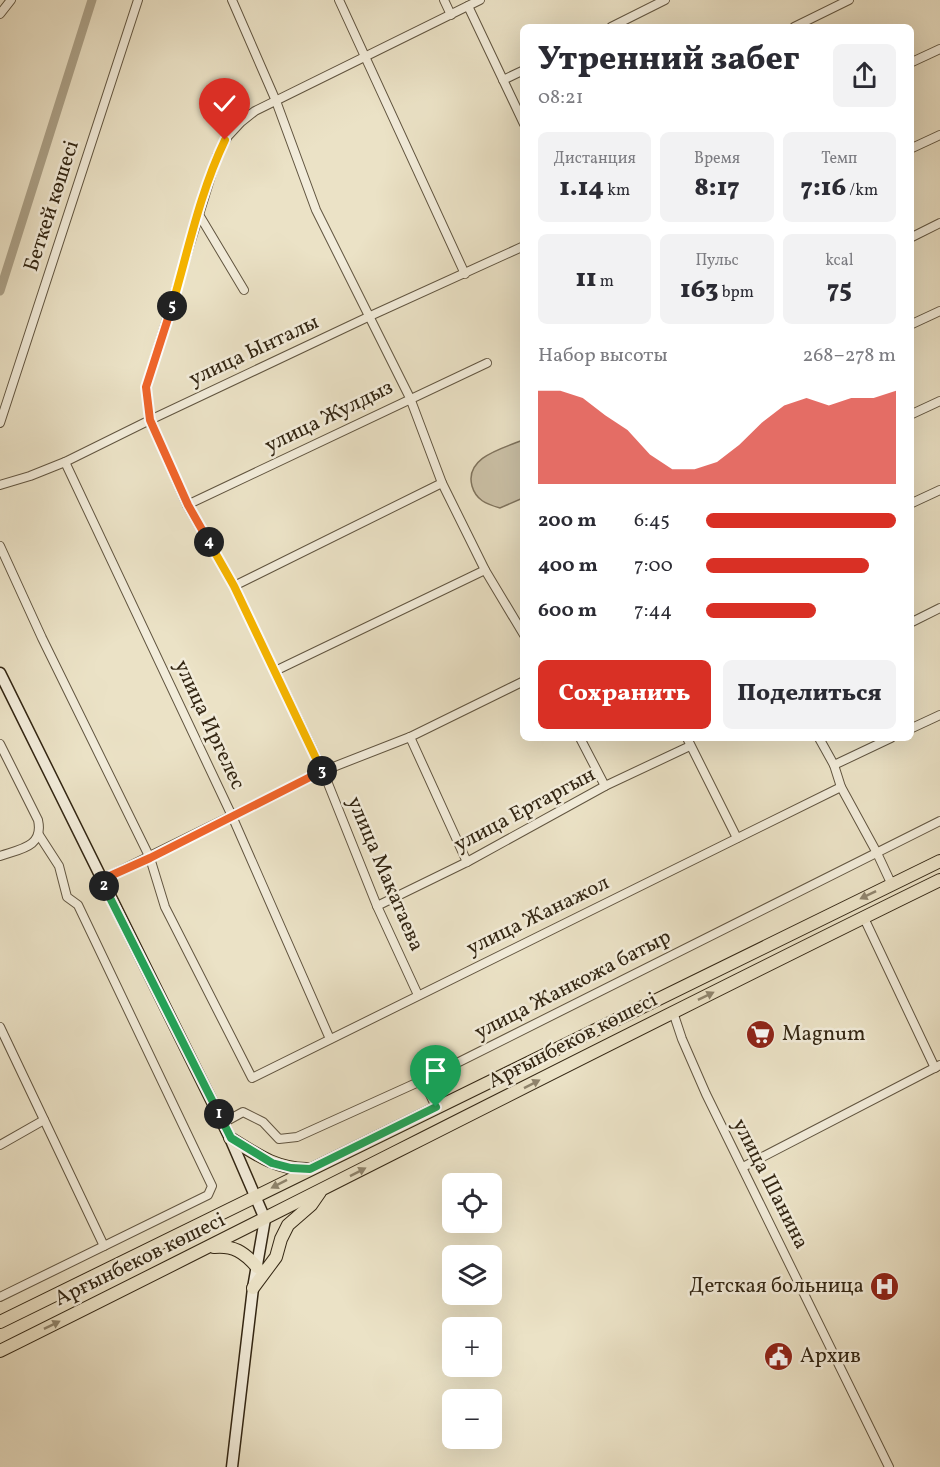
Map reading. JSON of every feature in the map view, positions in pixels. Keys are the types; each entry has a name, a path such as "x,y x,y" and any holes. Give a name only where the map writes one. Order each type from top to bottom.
{"main road":[{"path":"0,674 231,1138 265,1219 253,1287 232,1467"},
{"name":"Арғынбеков көшесі","path":"0,1322 940,861"},
{"name":"Арғынбеков көшесі","path":"0,1351 940,880"},
{"path":"231,1138 272,1163 291,1168 310,1169"},
{"path":"253,1287 276,1257 288,1225 311,1205 321,1191"},
{"path":"207,1248 227,1246 234,1248 249,1257 257,1267"}],"street":[{"name":"Беткей көшесі","path":"0,423 138,0"},
{"path":"232,0 276,101 316,210 410,398 442,483 485,570 520,628"},
{"path":"339,0 465,274"},
{"path":"444,0 451,15"},
{"name":"улица Макатаева","path":"418,995 377,906 322,771 234,586 188,505 150,420 146,387 198,213 217,156 228,136 255,111 480,0"},
{"path":"617,24 665,0"},
{"path":"800,24 849,0"},
{"path":"0,14 10,1"},
{"path":"468,6 520,116"},
{"path":"914,61 940,49"},
{"path":"503,80 520,72"},
{"path":"914,147 940,135"},
{"path":"198,213 244,290"},
{"path":"914,236 940,223"},
{"name":"улица Ынталы","path":"0,485 65,462 368,317 520,248"},
{"path":"914,323 940,311"},
{"name":"улица Жулдыз","path":"188,505 487,363"},
{"path":"914,413 940,401"},
{"name":"улица Иргелес","path":"65,462 232,816 330,1039"},
{"path":"234,586 442,483"},
{"path":"914,502 940,490"},
{"path":"0,546 42,638 150,858"},
{"path":"275,671 485,570"},
{"path":"914,621 940,608"},
{"path":"101,880 150,858 322,771 410,737 520,683"},
{"path":"914,727 940,715"},
{"path":"410,737 467,862"},
{"path":"582,741 605,786"},
{"path":"821,741 834,765 841,787 891,884"},
{"path":"834,765 885,741"},
{"path":"688,742 737,838"},
{"name":"улица Ертаргын","path":"377,906 467,862 688,742"},
{"path":"0,744 38,820 39,835 59,866 67,897 78,905 212,1186 208,1195 0,1297"},
{"name":"улица Жанажол","path":"150,858 165,907 252,1078 841,787"},
{"name":"улица Жанкожа батыр","path":"223,1123 243,1112 263,1122 279,1139 297,1137 423,1080 940,821"},
{"path":"0,856 25,848 35,842 39,835"},
{"path":"743,1167 938,1067 864,918"},
{"name":"улица Шанина","path":"673,1012 705,1094 743,1167 888,1467"},
{"path":"0,1027 104,1246"},
{"path":"423,1080 436,1107"},
{"path":"0,1145 44,1120"}],"shaded area":[{"path":"520,441 520,499 500,508 482,501 476,495 471,476 480,461 496,450"}],"waterway":[{"path":"0,291 92,0"}],"place":[{"name":"Magnum","path":"761,1034"},
{"name":"Детская больница","path":"885,1286"},
{"name":"Архив","path":"779,1356"}],"route":[{"path":"225,140 217,156 198,213 146,387 146,394 150,420 188,505 234,586 322,771 150,858 101,880 231,1138 272,1163 291,1168 310,1169 436,1107"}]}
